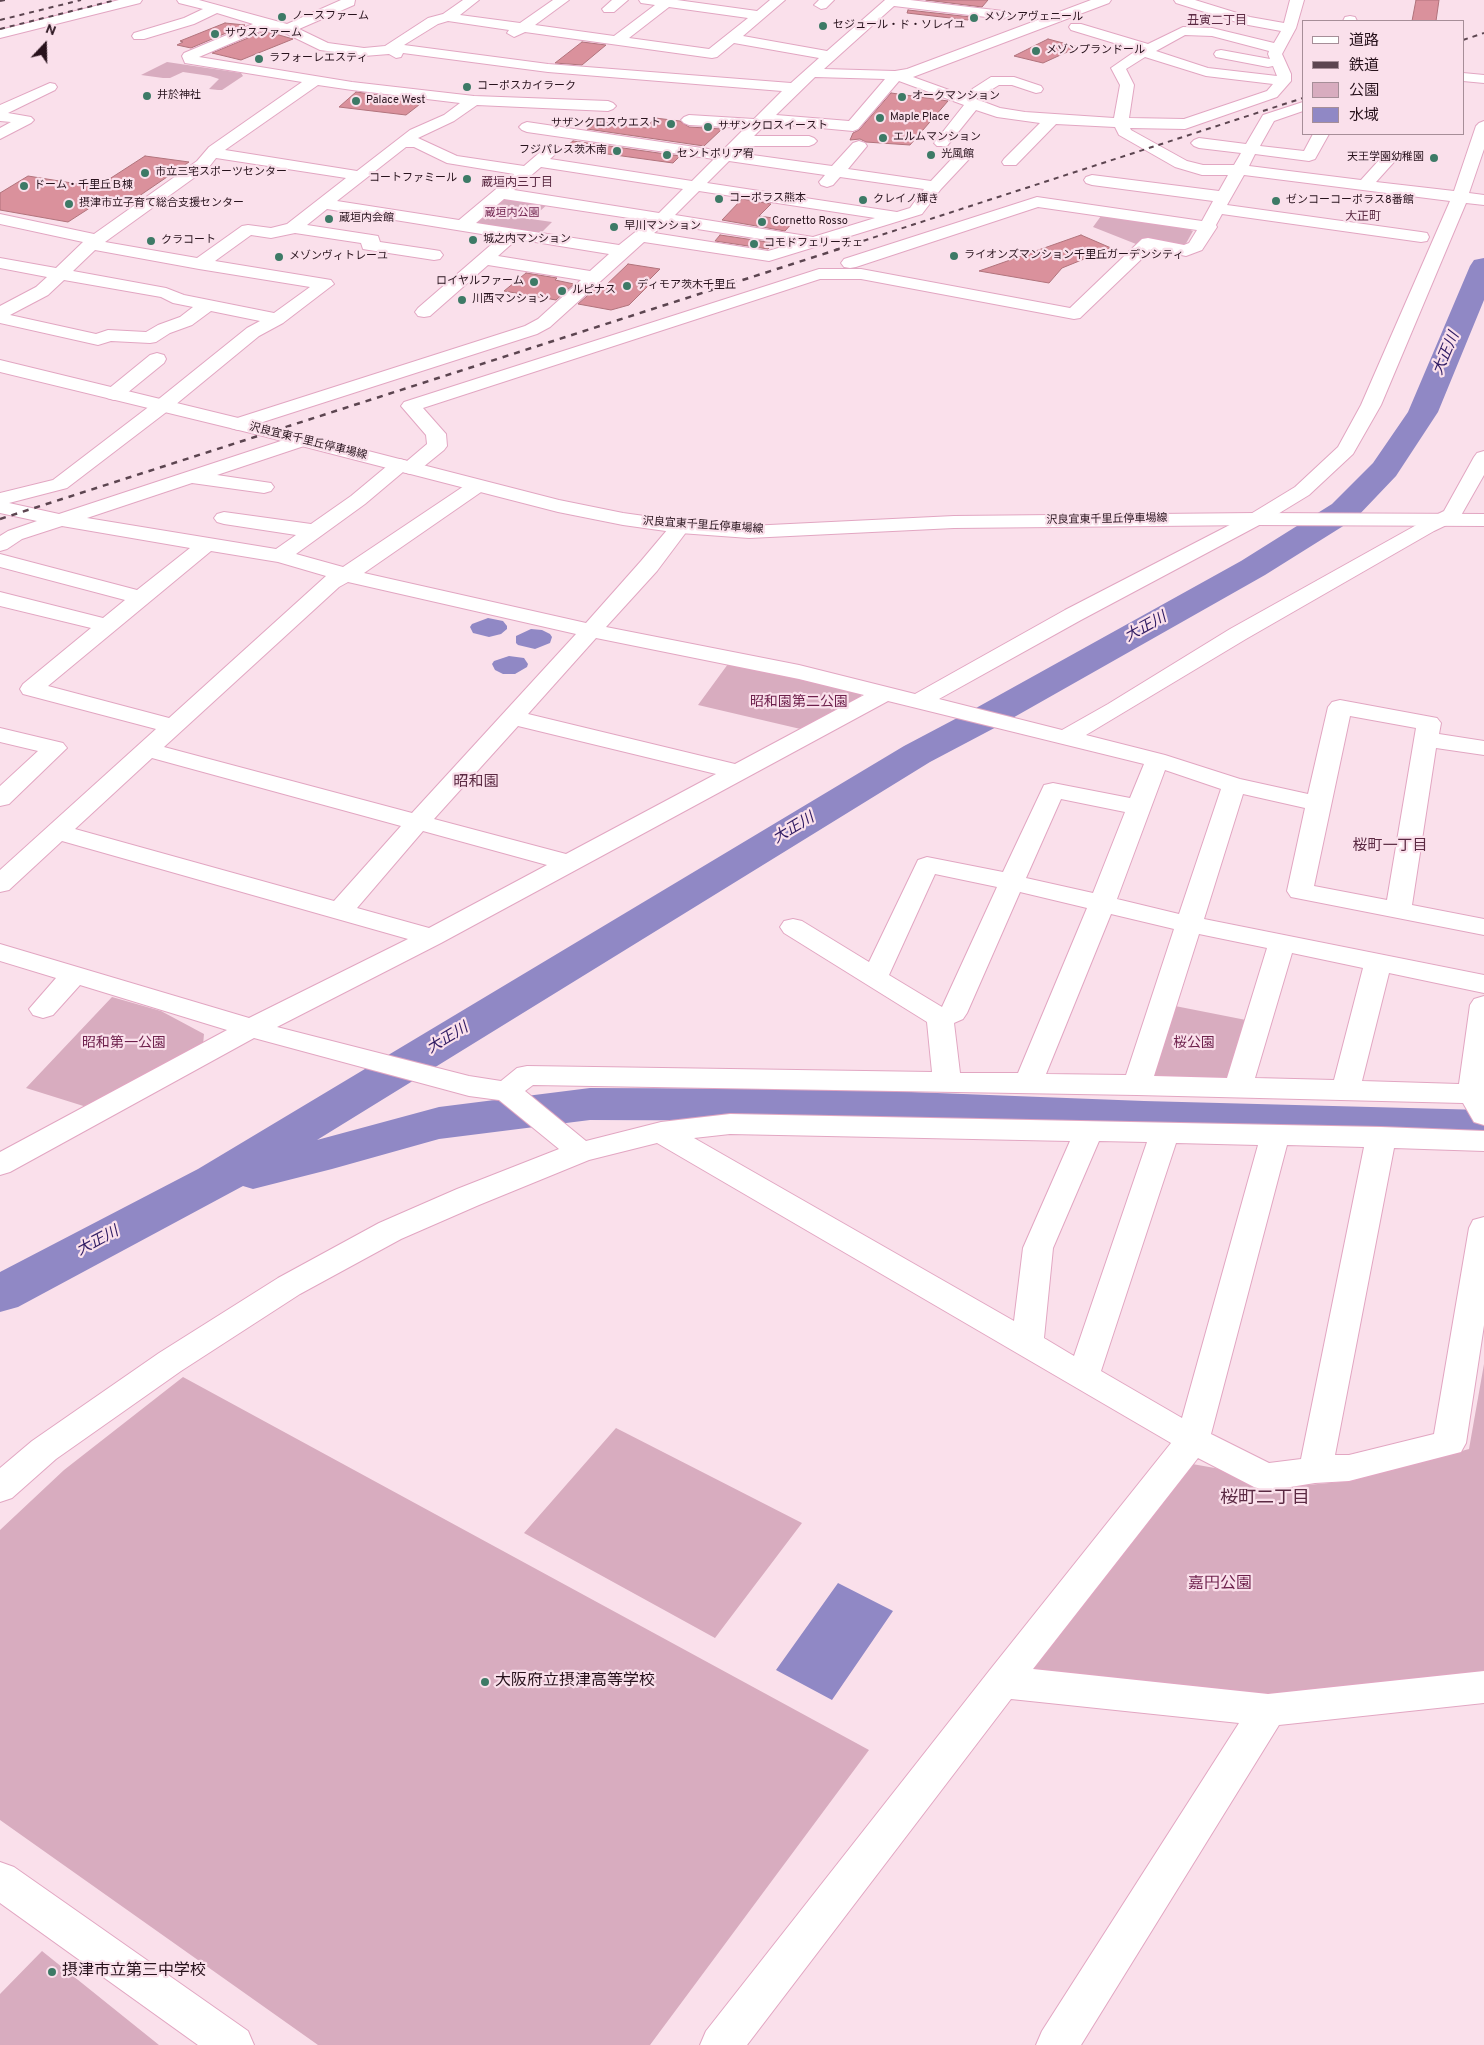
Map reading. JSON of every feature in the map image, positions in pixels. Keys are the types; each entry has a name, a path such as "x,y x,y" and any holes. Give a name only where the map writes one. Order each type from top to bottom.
{"street":[{"path":"0,34 135,0"},
{"path":"184,0 288,29 325,47 364,52 396,47 433,20 448,17 712,54 778,0"},
{"path":"288,29 349,2 348,0"},
{"path":"448,17 472,0"},
{"path":"476,59 562,0"},
{"path":"609,9 621,0"},
{"path":"646,0 669,1 759,15"},
{"path":"812,73 895,75 910,73 1104,0"},
{"path":"1181,0 1248,21 1290,28"},
{"path":"585,70 669,1"},
{"path":"238,424 531,330 553,316 622,251 663,218 794,88 893,1 1003,15"},
{"path":"895,75 997,112 1052,120 1185,124 1272,94 1284,81 1284,74 1275,54 1290,28 1290,8"},
{"path":"139,36 189,20 215,9"},
{"path":"1099,15 1070,30 1147,50 1206,72 1284,81"},
{"path":"73,16 88,26"},
{"path":"266,23 189,56 190,60 352,86 474,100 608,106"},
{"path":"1295,49 1278,48 1212,32 1182,31 1118,68 1127,86 1121,123 1124,132 1181,164 1202,170 1239,170 1484,200"},
{"path":"772,45 787,34"},
{"path":"346,36 396,47 548,68 794,88"},
{"path":"731,38 792,49 861,65"},
{"path":"1000,39 1028,41 1043,39"},
{"path":"286,76 325,47"},
{"path":"382,64 397,54 396,47"},
{"path":"778,58 792,49"},
{"path":"1221,54 1280,65"},
{"path":"512,102 548,68"},
{"path":"352,86 367,75"},
{"path":"689,120 760,121 852,126 895,75"},
{"path":"463,225 572,134 648,77"},
{"path":"1464,77 1484,79"},
{"path":"0,313 42,291 94,242 172,187 203,164 214,153 314,80"},
{"path":"942,143 968,102 996,80 1014,81 1036,89"},
{"path":"1198,80 1272,94"},
{"path":"0,111 50,87"},
{"path":"199,264 248,230 271,233 287,231 293,228 415,133 449,118 474,100"},
{"path":"280,556 437,446 436,434 411,406 819,274 860,274 1074,314 1148,243 1186,251 1196,246 1268,118 1302,106"},
{"path":"1280,114 1302,117"},
{"path":"0,116 26,120 0,134"},
{"path":"1010,162 1052,120"},
{"path":"922,702 1073,615 1256,519 1302,491 1346,450 1371,405 1460,197 1484,126"},
{"path":"527,127 935,186"},
{"path":"1199,143 1309,156 1320,135"},
{"path":"741,141 809,141"},
{"path":"403,142 418,143 453,160 695,186 899,217"},
{"path":"808,203 859,146"},
{"path":"214,153 360,176"},
{"path":"639,236 769,256 916,211 935,186 965,154"},
{"path":"1364,186 1386,162"},
{"path":"1092,180 1421,236"},
{"path":"172,187 191,190"},
{"path":"500,193 816,242"},
{"path":"850,263 1037,202 1208,227"},
{"path":"324,204 622,251"},
{"path":"0,219 94,242 199,264 325,284 277,319 253,332 162,406 60,484 0,499"},
{"path":"293,228 372,240 369,244 434,255"},
{"path":"424,312 514,233"},
{"path":"485,259 595,276"},
{"path":"0,263 166,293 179,299 277,319"},
{"path":"108,335 150,338 164,329 186,321 208,305"},
{"path":"0,318 98,340 129,319"},
{"path":"114,394 157,358"},
{"name":"沢良宜東千里丘停車場線","path":"0,366 303,440 476,486 586,512 680,527 749,532 954,522 1256,519 1484,520"},
{"path":"0,545 15,535 303,440"},
{"path":"1060,736 1116,709 1238,634 1431,521 1452,515 1481,466"},
{"path":"190,477 264,487"},
{"path":"0,884 331,582 346,575 476,486"},
{"path":"0,507 60,520 280,556 346,575 589,630 799,672 1157,760 1234,785 1318,803"},
{"path":"224,518 314,531"},
{"path":"340,911 511,717 649,566 680,527"},
{"path":"174,726 31,689 207,544"},
{"path":"0,560 142,598"},
{"path":"0,618 9,601 53,574"},
{"path":"9,601 108,626"},
{"path":"0,1165 252,1028 432,937 885,693"},
{"path":"1398,910 1429,723 1340,707 1300,891 1484,927"},
{"path":"511,717 738,772"},
{"path":"0,735 56,748 4,791"},
{"path":"1426,739 1484,748"},
{"path":"148,750 569,863"},
{"path":"1028,1083 1102,904 1157,760"},
{"path":"1137,1085 1234,785"},
{"path":"940,1018 953,1013 1053,790 1139,807"},
{"path":"57,832 432,937"},
{"path":"875,977 927,865 1012,882 1188,924 1484,984"},
{"path":"793,927 940,1018"},
{"path":"1238,1088 1282,943"},
{"path":"0,952 286,1039 469,1086 507,1090 573,1145"},
{"path":"1346,1090 1378,963"},
{"path":"43,1009 75,974"},
{"path":"507,1090 527,1075 1346,1090 1480,1101 1484,1005"},
{"path":"940,1018 947,1082"},
{"path":"0,1488 44,1450 170,1362 289,1286 390,1231 468,1197 573,1145 730,1124 1381,1137 1484,1141"},
{"path":"1027,1345 1038,1248 1089,1131"},
{"path":"661,1132 1193,1440 1266,1477 1315,1470 1349,1468 1449,1443 1484,1228"},
{"path":"1083,1377 1165,1133"},
{"path":"721,2045 1002,1682 1193,1440 1274,1135"},
{"path":"1315,1470 1381,1137"},
{"path":"1002,1682 1268,1710 1484,1687"},
{"path":"1057,2045 1268,1710"},
{"path":"0,1880 233,2045"}],"green space":[{"path":"167,62 241,73 243,76 222,90 218,90 209,89 219,79 210,76 183,72 170,78 141,75"},
{"name":"蔵垣内公園","path":"501,198 549,203 531,219 552,222 539,235 471,224"},
{"path":"1101,216 1193,231 1184,247 1143,239 1136,244 1093,227"},
{"name":"昭和園第二公園","path":"728,664 808,680 860,694 863,699 809,731 698,705"},
{"name":"昭和第一公園","path":"112,997 161,1011 204,1034 203,1045 93,1109 26,1088"},
{"name":"桜公園","path":"1170,1005 1246,1020 1228,1079 1150,1077"},
{"name":"嘉円公園","path":"1484,1364 1484,1675 1258,1695 1026,1672 1181,1462 1226,1470 1263,1489 1351,1481 1469,1449"},
{"path":"183,1377 869,1750 650,2045 318,2045 0,1820 0,1530 64,1470"},
{"path":"616,1428 802,1523 715,1638 524,1533"},
{"path":"42,1951 159,2045 0,2045 0,1994"}],"water":[{"path":"488,618 503,621 507,629 501,634 489,637 473,633 470,627 472,624"},
{"path":"531,629 542,630 550,634 552,637 550,643 535,649 518,645 516,643 516,636"},
{"path":"509,656 524,658 528,664 527,667 515,674 503,674 495,670 492,664 494,661"},
{"path":"838,1583 893,1611 832,1700 776,1670"}],"building":[{"path":"926,0 988,0 982,7"},
{"path":"1416,0 1439,0 1436,20 1412,20"},
{"path":"908,10 971,17 968,20 907,13"},
{"name":"サウスファーム","path":"225,23 245,25 191,48 177,45 183,42 180,41"},
{"path":"265,31 293,39 241,60 212,53"},
{"name":"メゾンプランドール","path":"1048,39 1078,47 1043,63 1014,56"},
{"path":"582,42 606,45 582,65 555,63"},
{"path":"356,92 424,101 406,115 339,107"},
{"path":"891,93 948,101 910,145 866,142 860,139 850,140 853,133 859,130"},
{"path":"655,118 680,121 689,127 722,129 704,146 587,129 596,121 646,128"},
{"path":"573,141 680,156 673,163 564,148"},
{"path":"145,156 189,162 123,207 99,202 68,222 0,210 0,193 28,176 97,187"},
{"name":"Cornetto Rosso","path":"742,199 771,204 759,216 794,221 785,231 722,220"},
{"path":"720,235 774,243 768,249 715,241"},
{"path":"1081,235 1111,248 1062,268 1049,283 979,271"},
{"name":"ディモア茨木千里丘","path":"628,264 660,269 644,285 648,286 629,305 611,310 578,304 597,287 603,288"},
{"name":"ロイヤルファーム","path":"526,273 557,278 555,280 574,284 556,300 504,291"}],"waterway":[{"name":"大正川","path":"0,1294 215,1181 917,754 989,716 1253,568 1344,511 1385,469 1423,412 1484,266"},
{"path":"253,1172 332,1153 439,1123 590,1104 834,1105 1144,1117 1484,1126"}],"railway":[{"path":"0,1 5,0"},
{"path":"0,20 81,0"},
{"path":"0,29 116,0"},
{"path":"1464,40 1484,33"},
{"path":"835,250 1302,98"},
{"path":"0,519 839,249"}],"place":[{"name":"ノースファーム","path":"282,17"},
{"name":"メゾンアヴェニール","path":"974,18"},
{"name":"セジュール・ド・ソレイユ","path":"823,26"},
{"name":"サウスファーム","path":"215,34"},
{"name":"メゾンプランドール","path":"1036,51"},
{"name":"ラフォーレエスティ","path":"259,59"},
{"name":"コーポスカイラーク","path":"467,87"},
{"name":"井於神社","path":"147,96"},
{"name":"オークマンション","path":"902,97"},
{"name":"Palace West","path":"356,101"},
{"name":"Maple Place","path":"880,118"},
{"name":"サザンクロスウエスト","path":"671,124"},
{"name":"サザンクロスイースト","path":"708,127"},
{"name":"エルムマンション","path":"883,138"},
{"name":"フジパレス茨木南","path":"617,151"},
{"name":"セントポリア宥","path":"667,155"},
{"name":"光風館","path":"931,155"},
{"name":"天王学園幼稚園","path":"1434,158"},
{"name":"市立三宅スポーツセンター","path":"145,173"},
{"name":"コートファミール","path":"467,179"},
{"name":"ドーム・千里丘Ｂ棟","path":"24,186"},
{"name":"コーポラス熊本","path":"719,199"},
{"name":"クレイノ輝き","path":"863,200"},
{"name":"ゼンコーコーポラス8番館","path":"1276,201"},
{"name":"摂津市立子育て総合支援センター","path":"69,204"},
{"name":"蔵垣内会館","path":"329,219"},
{"name":"Cornetto Rosso","path":"762,222"},
{"name":"早川マンション","path":"614,227"},
{"name":"城之内マンション","path":"473,240"},
{"name":"クラコート","path":"151,241"},
{"name":"コモドフェリーチェ","path":"754,244"},
{"name":"ライオンズマンション千里丘ガーデンシティ","path":"954,256"},
{"name":"メゾンヴィトレーユ","path":"279,257"},
{"name":"ロイヤルファーム","path":"534,282"},
{"name":"ディモア茨木千里丘","path":"627,286"},
{"name":"ルピナス","path":"562,291"},
{"name":"川西マンション","path":"462,300"},
{"name":"大阪府立摂津高等学校","path":"485,1682"},
{"name":"摂津市立第三中学校","path":"52,1972"}],"district":[{"name":"丑寅二丁目","path":"1217,22"},
{"name":"蔵垣内三丁目","path":"517,184"},
{"name":"大正町","path":"1363,218"},
{"name":"昭和園","path":"476,783"},
{"name":"桜町一丁目","path":"1390,847"},
{"name":"桜町二丁目","path":"1265,1499"}]}
